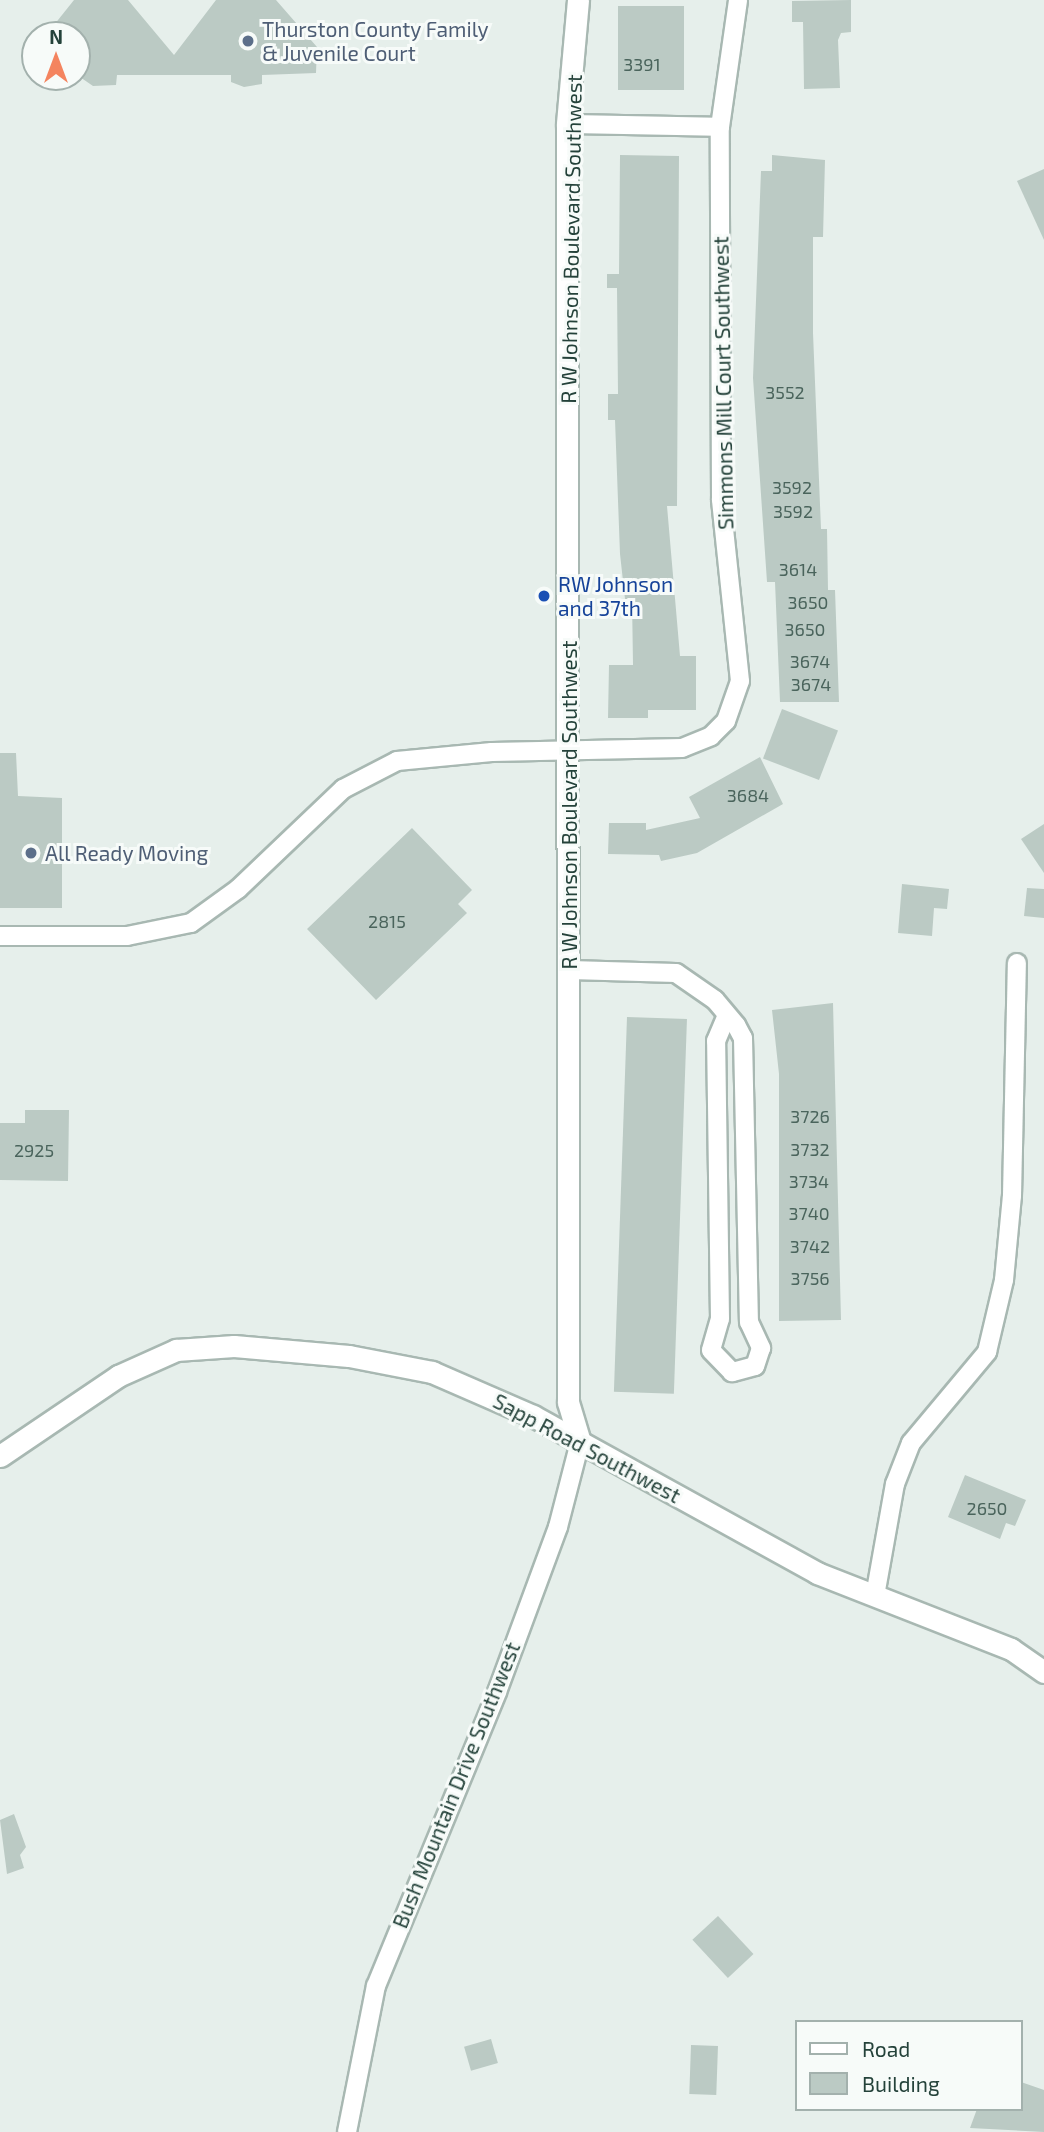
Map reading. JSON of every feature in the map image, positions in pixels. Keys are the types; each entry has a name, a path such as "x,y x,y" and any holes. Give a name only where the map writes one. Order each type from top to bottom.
{"street":[{"name":"R W Johnson Boulevard Southwest","path":"578,0 567,124 570,970 568,1402 580,1442"},
{"name":"Simmons Mill Court Southwest","path":"0,936 127,936 182,926 220,905 324,805 380,766 425,756 682,748 711,736 736,706 739,657 719,441 720,127 738,0"},
{"path":"567,124 720,127"},
{"path":"875,1596 895,1484 911,1443 987,1352 1004,1280 1014,1156 1017,963"},
{"path":"570,970 676,972 727,1015 748,1056 749,1322 761,1348 755,1366 732,1372 711,1350 720,1319 716,1041 727,1015"},
{"name":"Sapp Road Southwest","path":"0,1456 118,1376 176,1350 234,1346 349,1356 432,1372 580,1442 817,1573 1011,1648 1044,1672"},
{"name":"Bush Mountain Drive Southwest","path":"347,2132 376,1986 497,1692 558,1527 580,1442"}],"building":[{"name":"Thurston County Family & Juvenile Court","path":"74,0 128,0 174,55 216,0 276,0 317,47 316,73 262,75 262,84 244,87 231,82 231,75 117,75 116,85 93,86 91,21 57,21"},
{"path":"851,0 851,32 841,33 838,40 840,88 804,89 803,22 792,22 792,1"},
{"path":"618,6 684,6 684,90 618,90"},
{"path":"620,155 679,156 677,506 667,506 680,656 696,656 696,710 648,710 648,718 608,718 609,665 633,665 632,599 625,599 620,554 615,420 608,420 608,394 618,394 617,288 607,288 607,274 619,274"},
{"path":"772,155 825,160 823,237 813,237 813,333 821,529 827,529 828,590 835,590 839,702 780,702 775,582 767,582 753,378 761,171 772,171"},
{"path":"1044,169 1044,240 1017,181"},
{"path":"782,709 838,731 819,780 763,758"},
{"name":"All Ready Moving","path":"0,753 16,753 18,796 62,798 62,908 0,908"},
{"path":"760,757 783,804 697,853 661,861 659,855 608,854 609,823 646,823 646,830 700,818 689,797"},
{"path":"1044,824 1044,873 1021,839"},
{"path":"412,828 472,890 458,904 467,913 376,1000 307,929"},
{"path":"902,884 949,889 947,909 934,908 932,936 898,933"},
{"path":"1027,888 1044,889 1044,918 1024,916"},
{"path":"833,1003 841,1320 779,1321 779,1074 772,1010"},
{"path":"627,1017 687,1019 674,1394 614,1392"},
{"path":"25,1110 69,1110 68,1181 0,1180 0,1123 25,1123"},
{"path":"965,1475 1026,1500 1015,1526 1006,1523 1000,1539 948,1517"},
{"path":"14,1814 26,1847 20,1855 24,1868 7,1874 0,1820"},
{"path":"718,1916 753,1954 728,1978 692,1940"},
{"path":"491,2039 498,2063 471,2071 464,2047"},
{"path":"691,2045 718,2046 716,2095 689,2094"},
{"path":"1023,2083 1044,2090 1044,2132 970,2128 976,2111 1023,2111"}],"place":[{"name":"Thurston County Family & Juvenile Court","path":"248,41"},
{"name":"RW Johnson and 37th","path":"544,596"},
{"name":"All Ready Moving","path":"31,853"}]}
